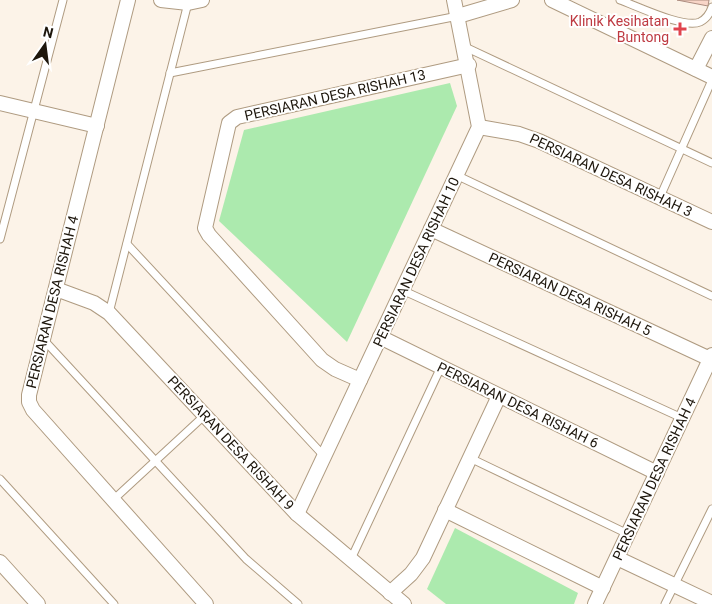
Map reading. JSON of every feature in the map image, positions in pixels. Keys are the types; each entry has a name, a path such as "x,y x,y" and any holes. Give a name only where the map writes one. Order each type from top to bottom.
{"street":[{"name":"PERSIARAN DESA RISHAH 4","path":"128,0 29,402 33,410 206,604"},
{"path":"160,0 188,3 202,0"},
{"path":"454,0 479,127"},
{"path":"458,16 512,0"},
{"path":"552,0 712,78"},
{"path":"696,69 712,38"},
{"name":"PERSIARAN DESA RISHAH 13","path":"360,380 335,369 322,360 209,235 205,228 229,124 237,117 468,65"},
{"path":"0,103 96,126"},
{"name":"PERSIARAN DESA RISHAH 10","path":"298,514 479,127"},
{"name":"PERSIARAN DESA RISHAH 3","path":"479,127 519,134 540,141 712,222"},
{"name":"PERSIARAN DESA RISHAH 5","path":"431,229 711,357"},
{"name":"PERSIARAN DESA RISHAH 9","path":"56,289 94,303 109,313 298,514 404,604"},
{"name":"PERSIARAN DESA RISHAH 6","path":"380,337 657,473"},
{"name":"PERSIARAN DESA RISHAH 4","path":"595,604 711,357"},
{"path":"390,593 411,574 423,558 499,396"},
{"path":"445,510 603,588"},
{"path":"617,558 712,603"},
{"path":"0,562 38,604"}],"lane":[{"path":"0,238 63,0"},
{"path":"620,0 685,23 700,22 710,14 712,7"},
{"path":"109,313 188,3"},
{"path":"170,73 458,16"},
{"path":"462,46 712,163"},
{"path":"660,197 712,78"},
{"path":"456,175 712,296"},
{"path":"127,244 324,456"},
{"path":"402,290 682,418"},
{"path":"43,339 246,559 298,604"},
{"path":"351,559 441,367"},
{"path":"113,500 205,415"},
{"path":"470,458 628,534"},
{"path":"0,479 114,604"},
{"path":"665,604 712,509"}],"green space":[{"path":"450,83 457,106 347,342 219,221 244,130"},
{"path":"455,528 578,593 574,604 446,604 427,589"}],"building":[{"path":"677,0 709,0 708,6"}],"place":[{"name":"Klinik Kesihatan Buntong","path":"680,29"}]}
